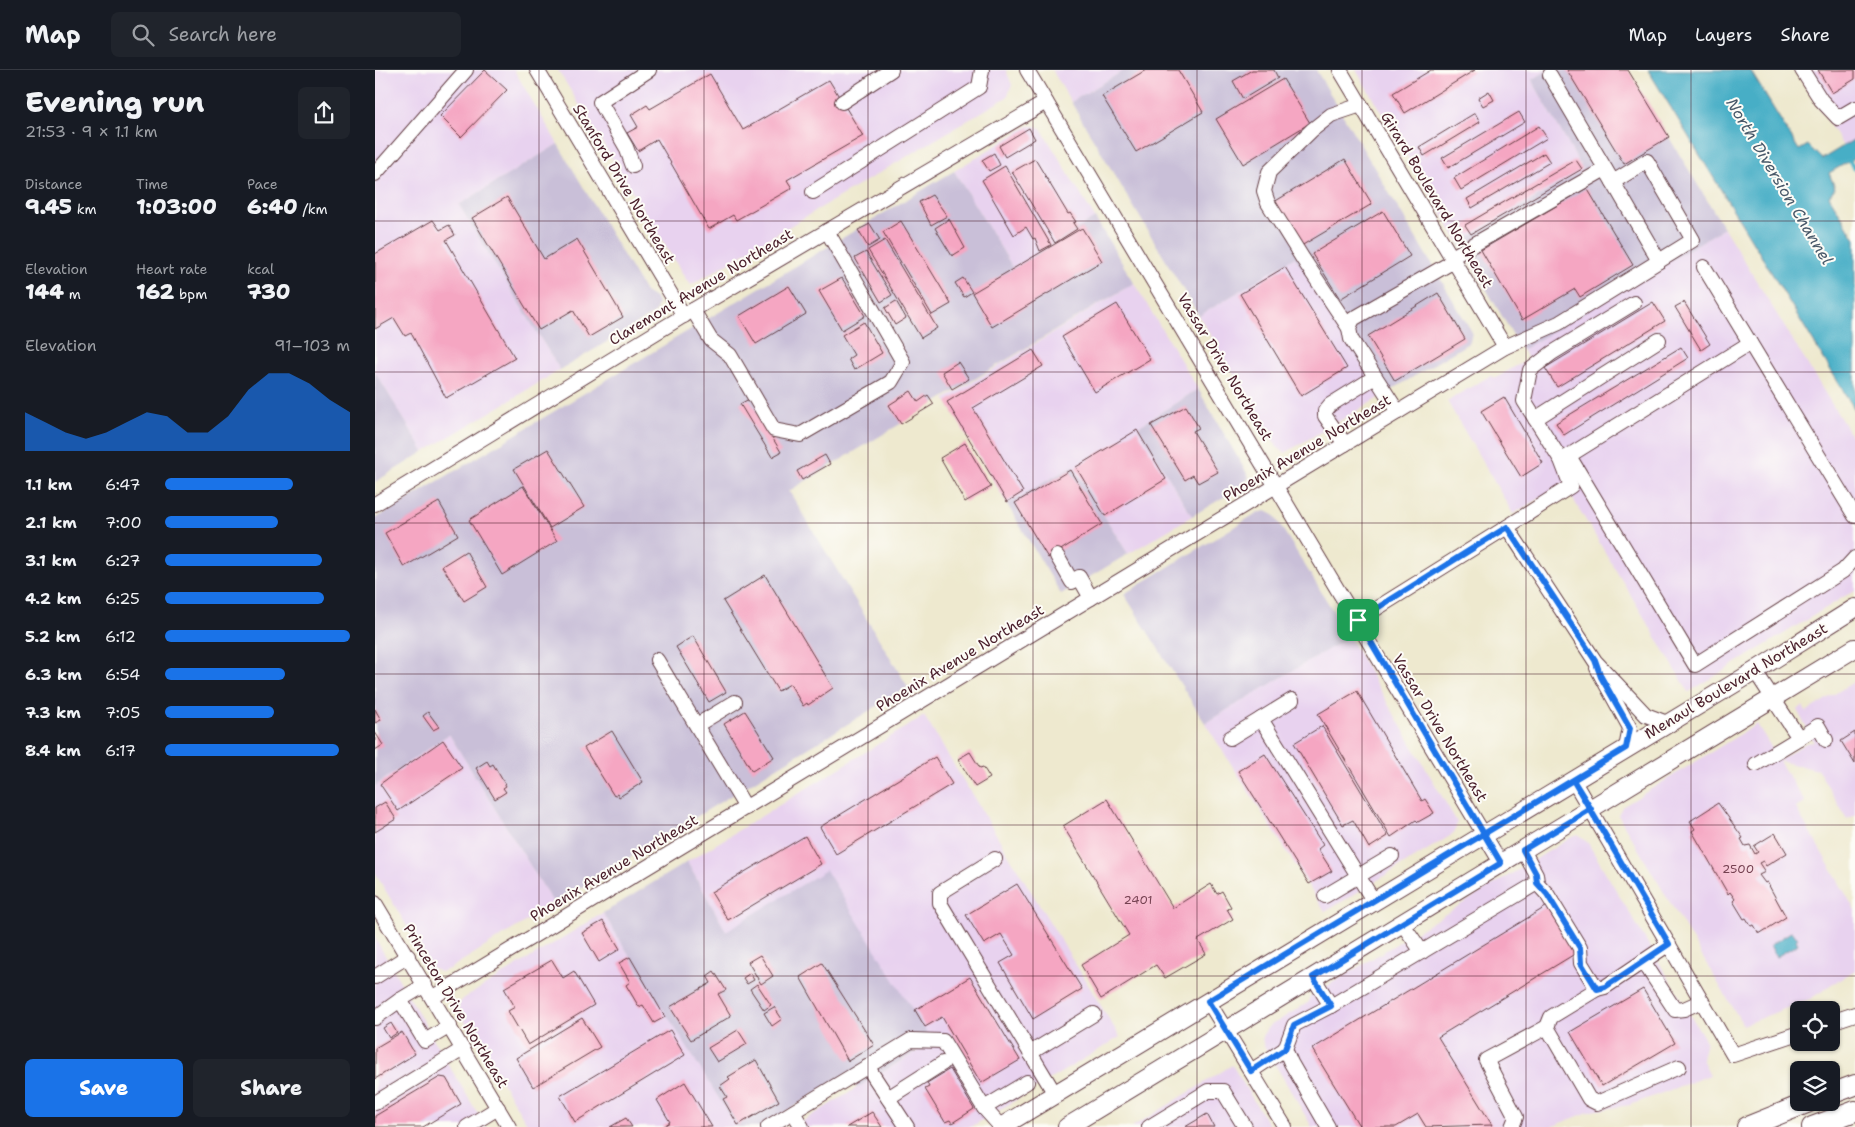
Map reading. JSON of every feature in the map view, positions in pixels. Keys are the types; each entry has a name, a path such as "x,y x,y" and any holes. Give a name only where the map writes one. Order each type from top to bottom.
{"highway":[{"path":"1840,1091 1855,1085"},
{"path":"1747,1127 1790,1110"},
{"path":"1812,1127 1855,1111"}],"main road":[{"name":"Menaul Boulevard Northeast","path":"1001,1127 1373,900 1755,671 1855,608"},
{"path":"1067,1127 1855,648"}],"street":[{"path":"375,174 466,70"},
{"name":"Stanford Drive Northeast","path":"537,70 689,313 711,340 730,355 774,430 799,435 891,382 903,362 827,231"},
{"path":"633,166 626,147 600,102 649,70"},
{"path":"842,102 891,70"},
{"path":"813,192 979,87 982,70"},
{"name":"Vassar Drive Northeast","path":"1027,70 1358,620 1501,863"},
{"name":"Girard Boulevard Northeast","path":"1340,70 1505,347"},
{"path":"1802,70 1821,100 1838,118 1855,108"},
{"path":"1549,75 1659,261"},
{"name":"Claremont Avenue Northeast","path":"375,504 689,313 1046,102"},
{"path":"1361,105 1331,115 1312,130 1269,172 1264,191 1269,203 1298,251 1349,328 1351,339 1398,412"},
{"name":"Phoenix Avenue Northeast","path":"375,1018 400,1000 429,991 745,808 1505,347 1559,323 1693,240 1647,161 1613,182"},
{"path":"1349,328 1353,318 1605,169"},
{"path":"1704,266 1855,516"},
{"path":"1634,303 1552,353 1530,370 1524,402 1565,458 1695,665 1843,571 1855,558"},
{"path":"1535,419 1659,340"},
{"path":"1565,458 1750,343"},
{"path":"1345,444 1325,416 1325,411 1330,405 1375,377"},
{"path":"1358,620 1571,486 1565,458"},
{"path":"1507,527 1595,660 1646,715 1667,723"},
{"path":"1057,556 1072,582 1081,577 1091,598"},
{"path":"657,660 745,808"},
{"path":"1595,660 1601,677 1630,728 1626,748"},
{"path":"1755,671 1799,738"},
{"path":"1230,738 1292,700"},
{"path":"697,725 735,702"},
{"path":"1261,719 1373,900"},
{"path":"1756,764 1818,726 1826,740"},
{"path":"1573,780 1733,1055 1790,1036"},
{"path":"1523,850 1536,874 1537,883 1547,894 1580,948 1581,963 1597,989"},
{"path":"1325,896 1392,856"},
{"path":"995,859 940,893 940,902 1055,1094"},
{"path":"1251,1071 1285,1049 1294,1025 1331,1006 1537,883"},
{"name":"Princeton Drive Northeast","path":"375,903 509,1127"},
{"path":"1402,923 1421,952"},
{"path":"1512,1127 1517,1117 1486,1060 1547,1027 1551,1017 1597,989 1605,987 1669,944"},
{"path":"375,977 408,956"},
{"path":"1643,961 1675,1010 1684,1009 1702,1001"},
{"path":"1313,977 1331,1006"},
{"path":"400,1000 425,1041 450,1026"},
{"path":"1208,1001 1285,1127"},
{"path":"1030,1053 1094,1014"},
{"path":"1840,1019 1855,1014"},
{"path":"1547,1027 1589,1098 1597,1103 1679,1067"},
{"path":"768,1127 911,1040 943,1041 985,1108 1001,1127"},
{"path":"375,1103 463,1049"},
{"path":"1285,1049 1328,1127"},
{"path":"888,1098 943,1063"},
{"path":"867,1066 907,1127"},
{"path":"985,1108 1027,1082"},
{"path":"1149,1127 1208,1091 1223,1091 1245,1127"},
{"path":"467,1127 498,1108"},
{"path":"793,1112 802,1127"}],"shaded area":[{"path":"375,70 514,70 558,144 459,205 560,370 424,452 375,372"},
{"path":"558,70 1006,70 1012,85 1007,97 691,285"},
{"path":"1052,70 1125,70 1071,102"},
{"path":"1125,70 1316,70 1472,332 1470,342 1382,396 1295,257 1199,316 1071,102"},
{"path":"1356,70 1548,70 1532,80 1583,170 1459,243"},
{"path":"1548,70 1628,70 1724,228 1522,350 1459,243 1583,170 1532,80"},
{"path":"1796,70 1855,70 1855,139 1843,146"},
{"path":"1028,126 1036,126 1042,130 1095,218 1013,268 954,171"},
{"path":"558,144 645,292 656,299 658,304 655,313 560,370 459,205"},
{"path":"954,171 1013,268 1095,218 1134,283 789,491 908,687 554,904 449,734 375,786 375,519"},
{"path":"1724,228 1855,442 1855,590 1689,692 1564,484 1513,514 1447,401 1490,376 1496,378 1528,359 1522,350"},
{"path":"1295,257 1382,396 1285,453 1277,447 1199,316"},
{"path":"1134,283 1198,389 1138,427 1192,516 1128,554 1073,466 1007,504 945,399"},
{"path":"375,372 424,452 375,482"},
{"path":"1198,389 1249,477 1244,485 1192,516 1138,427"},
{"path":"1073,466 1128,554 1061,594 1007,504"},
{"path":"1266,511 1274,515 1349,637 1205,723 1124,594 1257,513"},
{"path":"1349,637 1457,822 1455,831 1450,836 1325,912 1205,723"},
{"path":"1855,681 1855,815 1847,819 1818,770 1779,761 1805,802 1796,808 1855,910 1855,970 1810,999 1790,1001 1790,1007 1743,1025 1618,815 1622,807 1757,724 1779,760 1806,743 1814,742 1797,710 1803,706 1806,712"},
{"path":"924,716 1120,1037 971,1127 793,1127 932,1042 726,931 687,862"},
{"path":"449,734 554,904 449,969 440,972 432,968 375,873 375,786"},
{"path":"1579,835 1588,843 1706,1041 1702,1059 1710,1075 1630,1105 1591,1111 1551,1127 1312,1127 1263,1044 1262,1036 1268,1027 1309,1002 1309,997 1572,837"},
{"path":"687,862 726,931 826,870 932,1041 857,1088 848,1073 762,1127 737,1127 603,913"},
{"path":"603,913 737,1127 529,1127 459,1012 459,1004 463,999"},
{"path":"375,938 445,1059 486,1127 375,1127"},
{"path":"1232,1065 1270,1127 1132,1127 1196,1088"}],"water":[{"name":"North Diversion Channel","path":"1648,70 1750,70 1799,150 1808,145 1822,159 1855,139 1855,158 1829,173 1835,188 1829,196 1855,239 1855,410"},
{"path":"1791,932 1798,938 1796,940 1798,944 1776,957 1770,945"}],"building":[{"path":"485,70 507,90 461,137 440,116"},
{"path":"1146,70 1178,70 1203,112 1136,152 1102,96"},
{"path":"1252,70 1274,70 1278,78 1243,99 1233,81"},
{"path":"1431,70 1475,70 1405,113 1393,93"},
{"path":"1567,70 1628,70 1669,137 1624,164"},
{"path":"1818,70 1855,70 1855,79 1832,93"},
{"path":"710,74 743,130 829,80 863,136 787,180 792,188 736,220 733,215 709,229 657,139 638,151 627,133 638,127 631,115 647,105 650,109"},
{"path":"1283,79 1310,123 1243,164 1216,119"},
{"path":"1489,91 1494,100 1483,106 1478,98"},
{"path":"1519,112 1525,122 1448,168 1442,158"},
{"path":"1475,113 1480,122 1424,156 1419,147"},
{"path":"1539,126 1547,138 1461,190 1454,178"},
{"path":"1029,128 1035,139 1005,157 999,146"},
{"path":"994,153 1000,165 989,171 982,160"},
{"path":"1544,153 1550,162 1472,208 1467,199"},
{"path":"1035,159 1068,214 1070,213 1076,222 1073,223 1077,229 1055,243 1012,172"},
{"path":"1345,159 1372,204 1301,246 1274,202"},
{"path":"1576,160 1582,169 1471,234 1465,225"},
{"path":"1005,166 1051,245 1040,251 1035,238 1033,239 1026,227 1014,235 982,180"},
{"path":"1587,188 1633,265 1580,297 1575,289 1522,320 1481,250"},
{"path":"932,195 947,216 931,225 919,202"},
{"path":"507,197 544,259 577,239 623,317 589,337 573,310 539,330 472,218"},
{"path":"1383,211 1410,256 1340,299 1312,254"},
{"path":"949,219 965,248 952,256 935,228"},
{"path":"433,220 440,230 449,225 455,235 446,240 515,358 446,398 411,333 405,336 394,318 375,329 375,254"},
{"path":"901,221 951,304 932,315 883,232"},
{"path":"870,224 880,240 868,247 858,230"},
{"path":"1082,228 1102,261 992,327 972,293"},
{"path":"885,240 937,328 921,338 868,250"},
{"path":"866,252 892,295 881,302 855,258"},
{"path":"1285,267 1347,368 1301,396 1240,294"},
{"path":"842,278 865,316 842,330 819,291"},
{"path":"963,278 972,292 964,297 955,283"},
{"path":"789,286 806,314 756,344 739,316"},
{"path":"1438,293 1465,339 1395,381 1368,336"},
{"path":"896,301 906,318 895,325 885,308"},
{"path":"1653,302 1665,321 1557,387 1545,368"},
{"path":"1684,302 1710,344 1701,350 1675,307"},
{"path":"1117,304 1150,359 1095,392 1062,337"},
{"path":"864,322 882,353 854,370 848,359 854,355 842,335"},
{"path":"1681,347 1688,358 1564,435 1556,423"},
{"path":"1033,350 1043,366 973,408 1023,492 1007,502 947,402"},
{"path":"958,362 969,379 952,389 942,372"},
{"path":"911,391 918,402 928,395 934,404 901,424 889,405"},
{"path":"1504,397 1543,463 1521,477 1481,411"},
{"path":"749,399 781,452 772,457 740,404"},
{"path":"1186,406 1199,428 1193,431 1218,472 1198,483 1193,475 1185,480 1151,425"},
{"path":"1137,430 1166,479 1105,516 1076,467"},
{"path":"965,443 991,487 965,502 940,458"},
{"path":"548,449 584,507 550,528 514,469"},
{"path":"825,455 830,464 802,480 797,471"},
{"path":"1070,470 1102,524 1048,558 1015,503"},
{"path":"523,486 557,541 502,575 469,520"},
{"path":"439,502 458,535 404,567 385,533"},
{"path":"466,551 487,587 464,601 442,566"},
{"path":"765,575 833,688 808,705 807,703 803,706 790,684 778,691 723,601"},
{"path":"693,636 726,692 709,702 676,647"},
{"path":"1357,691 1422,801 1425,799 1434,813 1418,822 1416,820 1391,837 1318,714"},
{"path":"375,709 381,720 375,723"},
{"path":"745,711 774,757 752,771 724,724"},
{"path":"428,712 439,727 433,730 423,716"},
{"path":"1322,726 1388,836 1369,848 1353,820 1343,825 1294,743"},
{"path":"612,731 643,782 619,797 617,794 614,796 584,748"},
{"path":"375,732 383,745 375,750"},
{"path":"1855,732 1855,764 1841,741"},
{"path":"443,740 462,768 398,811 380,784"},
{"path":"970,752 980,768 983,767 990,778 975,787 958,759"},
{"path":"1265,754 1323,845 1318,849 1332,871 1309,884 1238,771"},
{"path":"935,757 952,784 836,854 820,827"},
{"path":"487,761 490,766 493,764 506,786 503,788 506,792 495,799 476,768"},
{"path":"1107,799 1173,908 1211,884 1217,894 1222,891 1231,907 1227,909 1233,919 1198,940 1206,954 1165,978 1156,965 1101,999 1081,965 1129,935 1063,826"},
{"path":"385,802 396,819 375,832 375,808"},
{"path":"1718,803 1743,838 1741,839 1745,846 1750,845 1755,854 1758,852 1754,846 1775,833 1787,853 1766,866 1763,861 1759,863 1765,872 1759,875 1765,883 1767,882 1786,917 1759,934 1754,925 1751,926 1746,918 1744,919 1733,901 1735,899 1730,892 1728,894 1692,831 1695,829 1690,821"},
{"path":"805,836 821,864 728,920 711,892"},
{"path":"1017,884 1082,989 1033,1019 1000,963 1014,955 1001,934 984,944 966,915"},
{"path":"1549,905 1578,952 1438,1037 1492,1125 1426,1127 1418,1114 1396,1127 1360,1127 1312,1049"},
{"path":"603,921 620,949 599,962 582,933"},
{"path":"760,955 773,976 761,984 748,962"},
{"path":"630,957 665,1017 654,1023 643,1005 639,1007 626,985 630,982 619,963"},
{"path":"552,960 563,978 574,971 594,1005 528,1045 508,1011 515,1007 504,988"},
{"path":"822,963 874,1045 848,1061 800,977"},
{"path":"714,971 726,990 718,994 731,1016 691,1040 670,1007 711,983 707,976"},
{"path":"750,973 754,980 747,984 743,978"},
{"path":"970,977 1020,1060 981,1083 942,1017 925,1027 915,1010"},
{"path":"757,984 771,1005 764,1010 750,989"},
{"path":"1643,989 1675,1043 1602,1086 1570,1032"},
{"path":"774,1007 782,1019 772,1026 764,1013"},
{"path":"582,1018 600,1047 533,1087 516,1058"},
{"path":"391,1023 397,1033 389,1038 383,1028"},
{"path":"670,1030 685,1055 575,1122 560,1096"},
{"path":"738,1030 747,1044 717,1062 708,1048"},
{"path":"402,1032 415,1054 375,1079 375,1048"},
{"path":"756,1060 779,1101 738,1125 723,1099 727,1097 720,1086 730,1079 728,1077"},
{"path":"950,1069 974,1109 952,1123 950,1120 945,1122 925,1089 929,1087 927,1083"},
{"path":"440,1077 446,1078 461,1104 423,1127 375,1127 375,1116"},
{"path":"685,1082 712,1127 662,1127 670,1122 657,1100"},
{"path":"872,1112 882,1127 847,1127"},
{"path":"1207,1114 1214,1127 1185,1127"},
{"path":"626,1118 632,1127 610,1127"}],"waterway":[{"path":"1845,156 1855,169"}],"route":[{"path":"1358,620 1484,834 1501,863 1313,977 1331,1006 1294,1025 1285,1049 1251,1071 1208,1001 1484,834 1573,780 1591,809 1669,944 1605,987 1597,989 1581,963 1580,948 1547,894 1537,883 1536,874 1523,850 1591,809 1573,780 1626,748 1630,728 1601,677 1595,660 1507,527 1358,620"}]}
